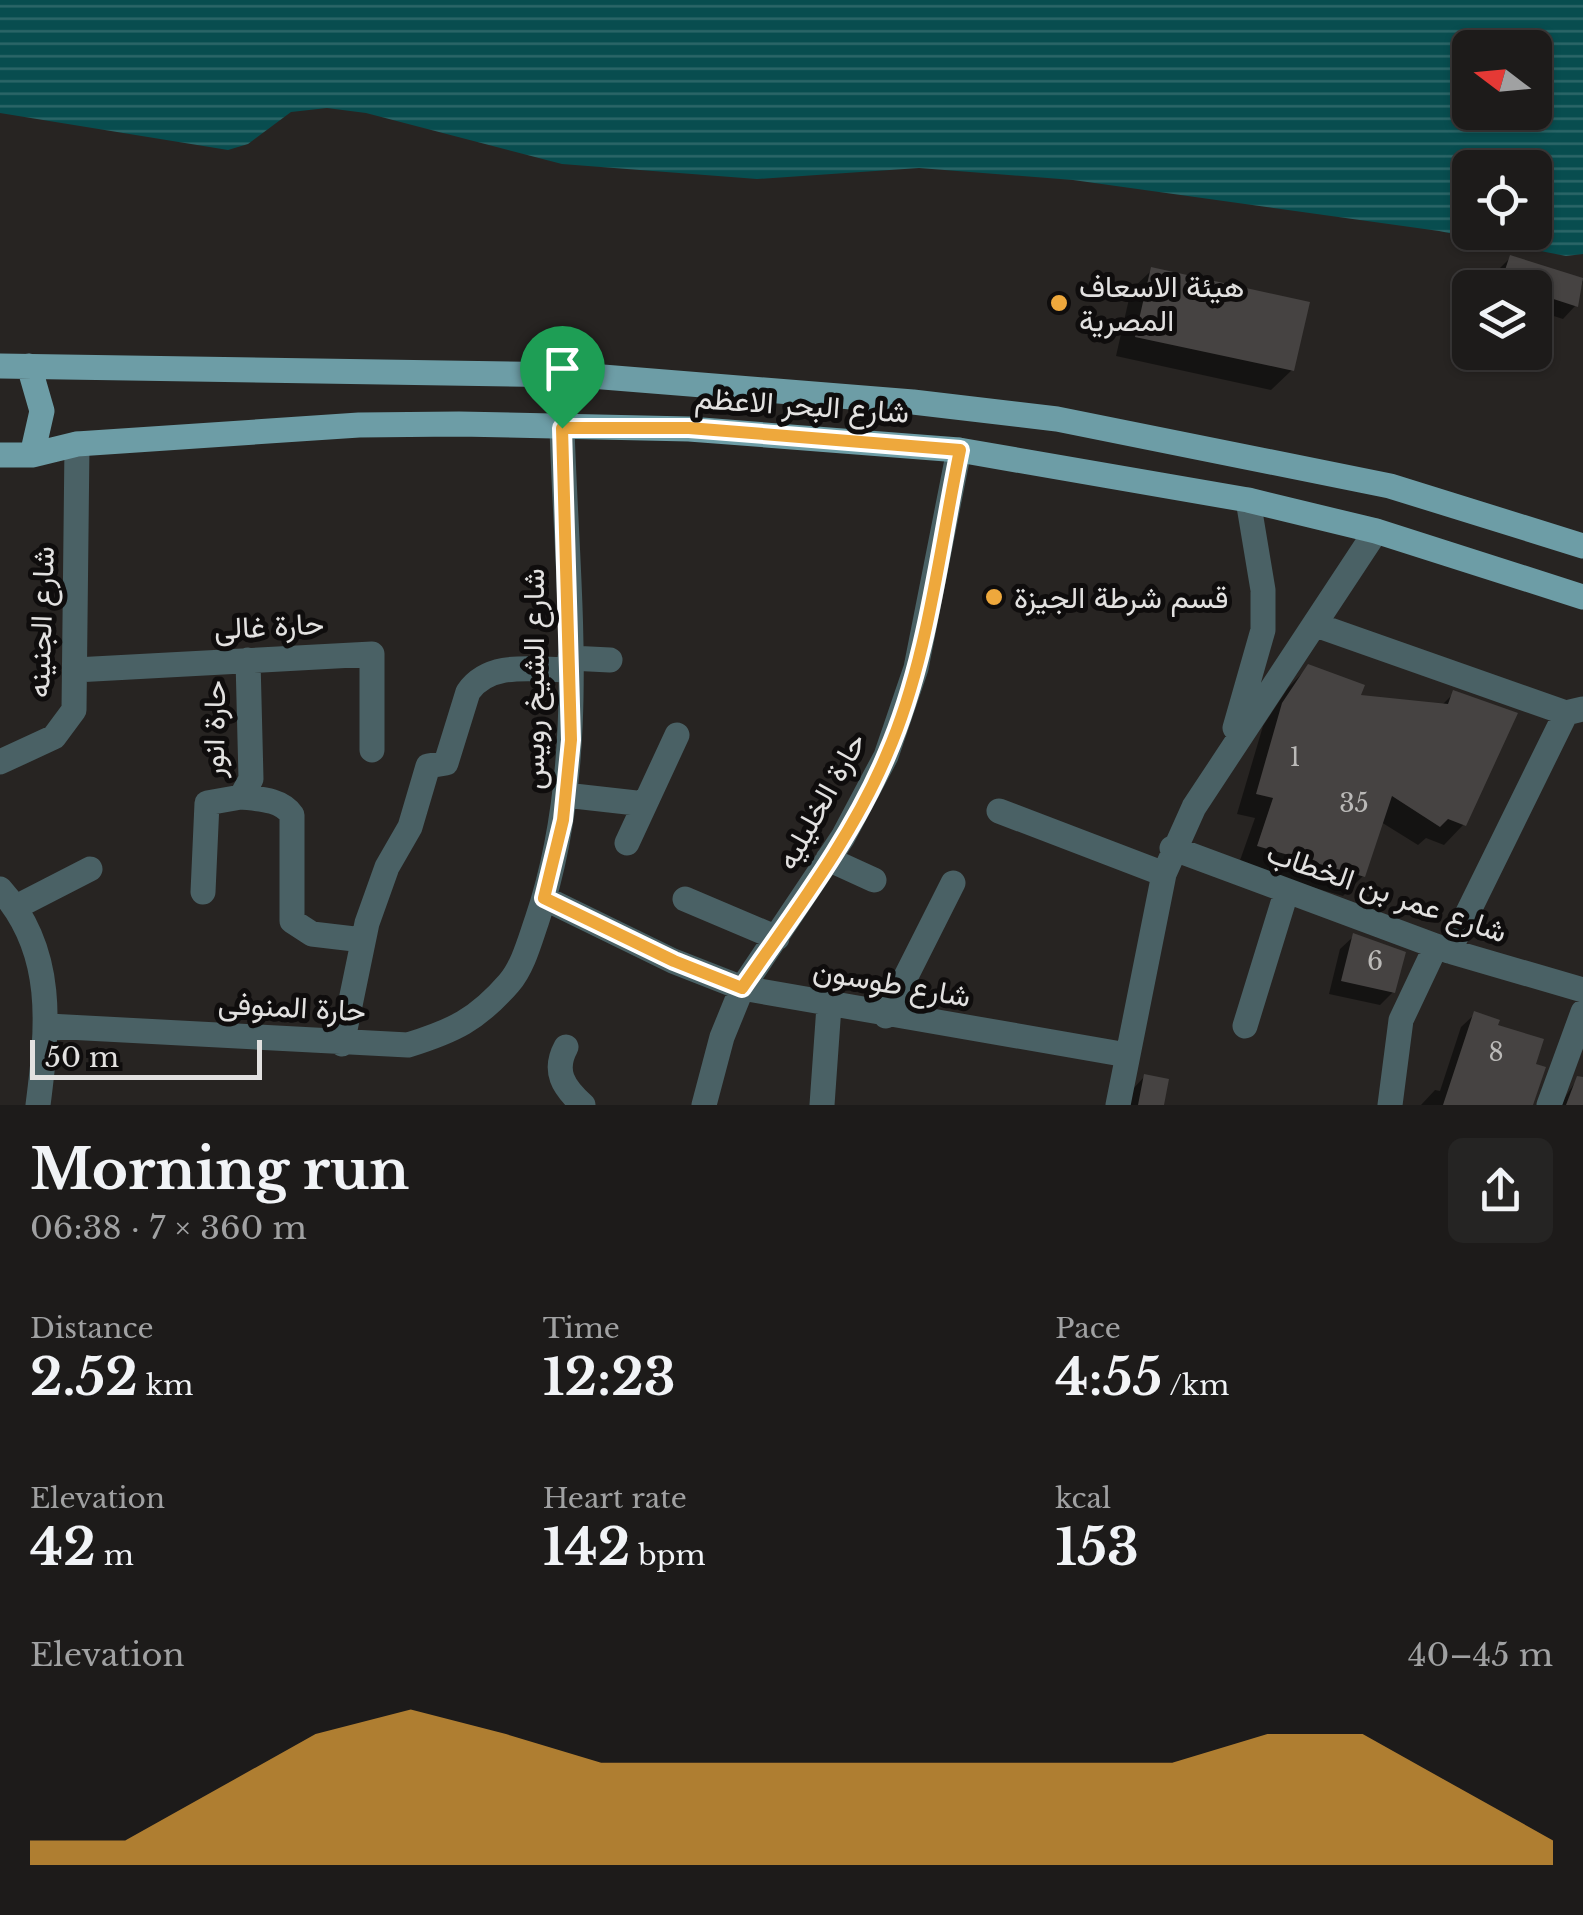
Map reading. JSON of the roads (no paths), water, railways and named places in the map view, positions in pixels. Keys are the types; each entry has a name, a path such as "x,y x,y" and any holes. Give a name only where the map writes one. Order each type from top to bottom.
{"main road":[{"name":"شارع البحر الاعظم","path":"0,366 578,374 913,402 1057,419 1390,486 1583,546"},
{"path":"30,366 42,410 32,455"},
{"name":"شارع البحر الاعظم","path":"0,455 32,455 77,444 358,426 689,428 960,450 1248,500 1376,531 1583,597"}],"street":[{"name":"شارع الشيخ رويس","path":"512,981 544,898 565,795 570,664 562,428"},
{"name":"شارع الجنينه","path":"0,762 54,737 74,710 77,444"},
{"name":"حارة الخليليه","path":"704,1105 722,1037 742,988 828,860 886,756 916,668 960,450"},
{"path":"1226,757 1263,630 1263,590 1248,500"},
{"path":"1118,1105 1172,848 1226,757 1376,531"},
{"path":"1316,625 1574,711 1401,1020 1390,1105"},
{"name":"حارة غالى","path":"75,670 372,654 372,750"},
{"name":"حارة انور","path":"241,797 251,779 248,660"},
{"path":"342,1044 363,940 387,867 410,827 428,766 446,764 468,692 475,682 496,671 610,660"},
{"path":"627,843 677,735"},
{"path":"565,795 644,804"},
{"name":"حارة انور","path":"203,892 207,802 241,797 265,799 286,807 292,816 292,922 312,934 363,940"},
{"path":"998,811 1164,874"},
{"name":"شارع عمر بن الخطاب","path":"1172,848 1443,948 1583,990"},
{"path":"828,860 874,880"},
{"path":"38,1105 48,1026 43,967 8,898 90,870"},
{"path":"886,1016 953,883"},
{"path":"1245,1026 1286,892"},
{"name":"شارع طوسون","path":"544,898 674,961 742,988 1127,1055"},
{"path":"685,899 777,938"},
{"name":"حارة المنوفى","path":"48,1026 408,1045 461,1028 512,981"},
{"path":"822,1105 829,1006"},
{"path":"1549,1105 1583,1012"},
{"path":"566,1047 558,1062 561,1080 583,1105"}],"water":[{"path":"0,0 1583,0 1583,254 1566,256 1536,250 1552,250 1552,150 1452,150 1452,234 1073,180 919,168 757,179 562,164 366,113 327,108 291,112 248,144 228,150 0,113"}],"place":[{"name":"هيئة الاسعاف المصرية","path":"1059,303"},
{"name":"قسم شرطة الجيزة","path":"994,597"}]}
